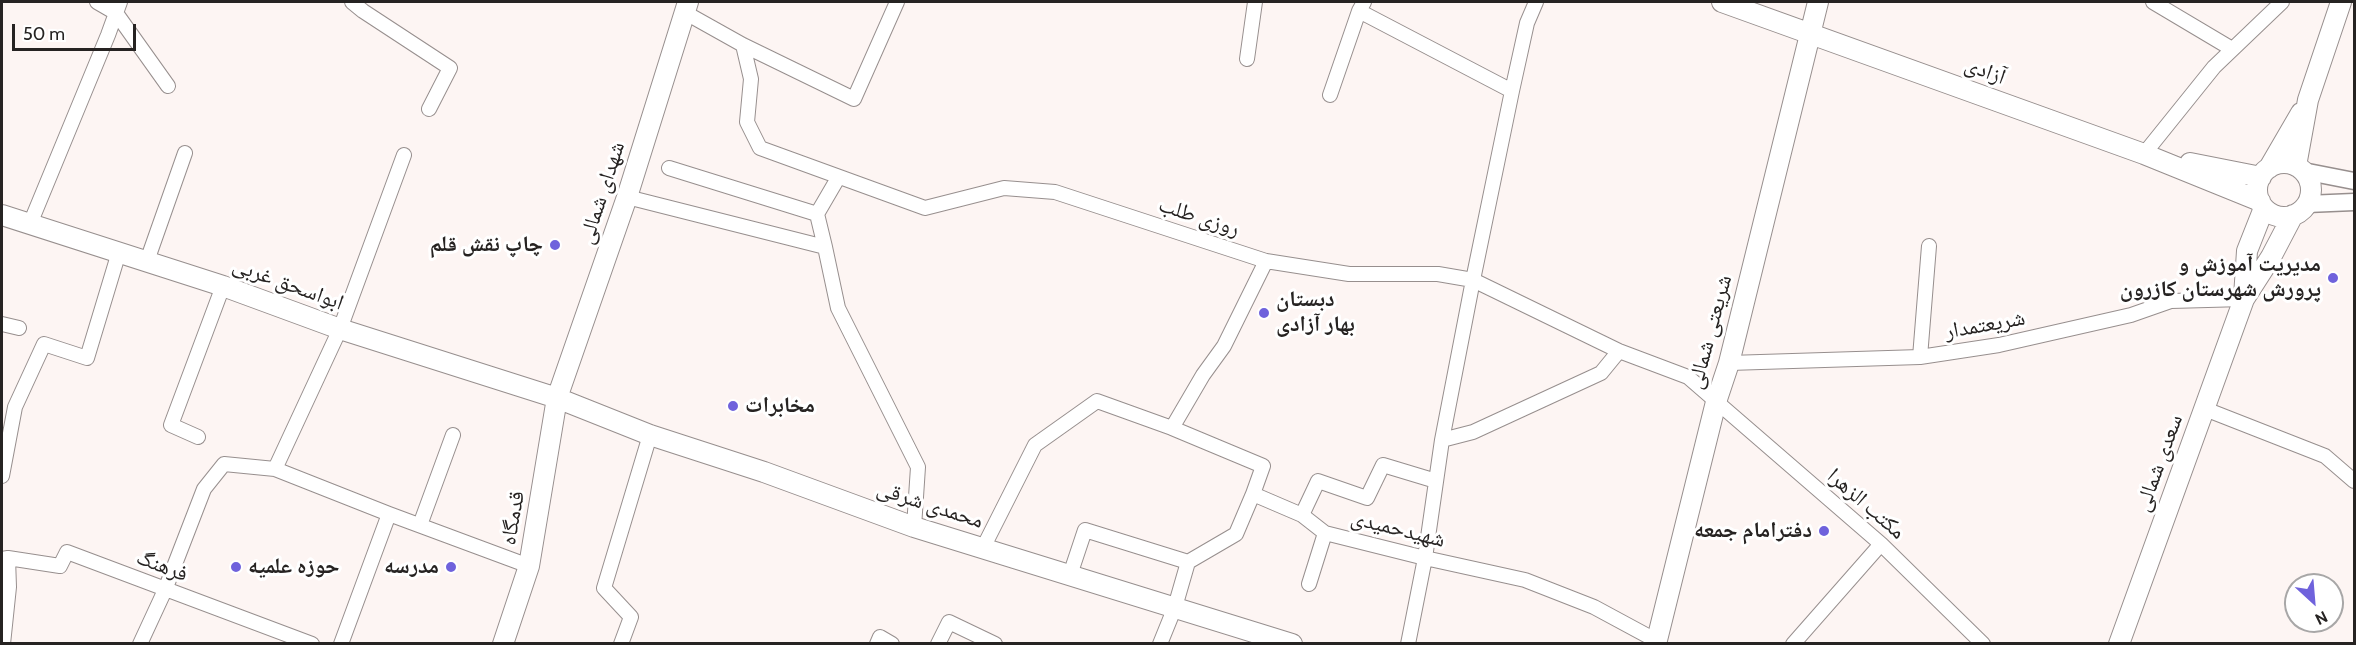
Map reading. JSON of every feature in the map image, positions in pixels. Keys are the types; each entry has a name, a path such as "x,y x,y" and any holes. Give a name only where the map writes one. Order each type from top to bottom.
{"main road":[{"name":"آزادی","path":"1722,2 2144,154 2262,204"},
{"name":"شریعتی شمالی","path":"1656,642 1716,402 1729,363 1818,2"},
{"path":"2299,168 2308,100 2341,2"},
{"name":"شهدای شمالی","path":"557,398 627,197 686,7"},
{"path":"2300,210 2277,216 2262,204 2257,189 2308,100"},
{"name":"آزادی","path":"2144,154 2265,172"},
{"path":"2244,299 2300,210 2311,187 2299,168 2287,163 2265,172"},
{"path":"2244,299 2247,251 2262,204"},
{"name":"ابواسحق غربی","path":"2,215 223,286 340,329 557,398"},
{"name":"سعدی شمالی","path":"2119,644 2244,299"},
{"name":"محمدی شرقی","path":"557,398 650,435 764,472 914,527 1292,644"},
{"name":"قدمگاه","path":"503,644 529,566 557,398"}],"street":[{"path":"97,2 118,7 168,86"},
{"path":"352,2 450,68 429,108"},
{"path":"686,7 743,45 854,99 897,2"},
{"path":"1247,59 1255,2"},
{"path":"1408,644 1425,558 1442,440 1473,280 1527,23 1536,2"},
{"path":"2153,2 2232,49"},
{"path":"2144,154 2214,67 2282,2"},
{"path":"1330,95 1361,6 1512,91"},
{"path":"30,224 118,7"},
{"name":"روزی طلب","path":"743,45 751,80 747,122 760,148 838,178 925,208 1004,188 1055,192 1266,261 1349,274 1437,274 1473,280 1619,351 1688,378 1716,402"},
{"path":"147,261 185,153"},
{"path":"275,469 340,329 404,155"},
{"path":"669,168 818,214"},
{"path":"2299,168 2355,181"},
{"path":"838,178 818,214 838,308 918,467 914,527"},
{"path":"627,197 825,247"},
{"path":"2300,210 2355,202"},
{"path":"1920,357 1929,246"},
{"path":"3,470 15,407 44,344 87,358 119,252"},
{"path":"1172,428 1203,375 1224,346 1266,261"},
{"path":"198,437 171,425 223,286"},
{"name":"شریعتمدار","path":"1729,363 1920,357 1999,345 2131,315 2171,301 2244,299"},
{"path":"2,324 20,328"},
{"path":"1442,440 1473,432 1600,373 1619,351"},
{"path":"983,548 1035,445 1097,400 1263,466 1236,534 1188,562 1175,607 1160,644"},
{"name":"مکتب الزهرا","path":"1716,402 1881,544 1983,644"},
{"path":"2205,409 2325,456 2355,481"},
{"path":"420,525 453,435"},
{"path":"621,644 631,616 604,588 650,435"},
{"path":"140,644 165,590 204,489 224,464 275,469 529,566"},
{"path":"1302,515 1318,482 1367,498 1383,465 1436,481"},
{"name":"شهیدحمیدی","path":"1253,494 1302,515 1325,533 1525,580 1594,607 1656,642"},
{"path":"341,644 389,514"},
{"path":"1070,574 1085,530 1188,562"},
{"path":"1309,584 1325,533"},
{"path":"1793,644 1881,544"},
{"name":"فرهنگ","path":"5,559 60,566 67,552 309,643"},
{"path":"3,644 9,587 5,559"},
{"path":"938,644 949,622 995,644"},
{"path":"877,644 880,637 892,644"}],"place":[{"name":"چاپ نقش قلم","path":"555,245"},
{"name":"مدیریت آموزش و پرورش شهرستان کازرون","path":"2333,278"},
{"name":"دبستان بهار آزادی","path":"1264,313"},
{"name":"مخابرات","path":"733,406"},
{"name":"دفترامام جمعه","path":"1824,531"},
{"name":"حوزه علمیه","path":"236,567"},
{"name":"مدرسه","path":"451,567"}]}
